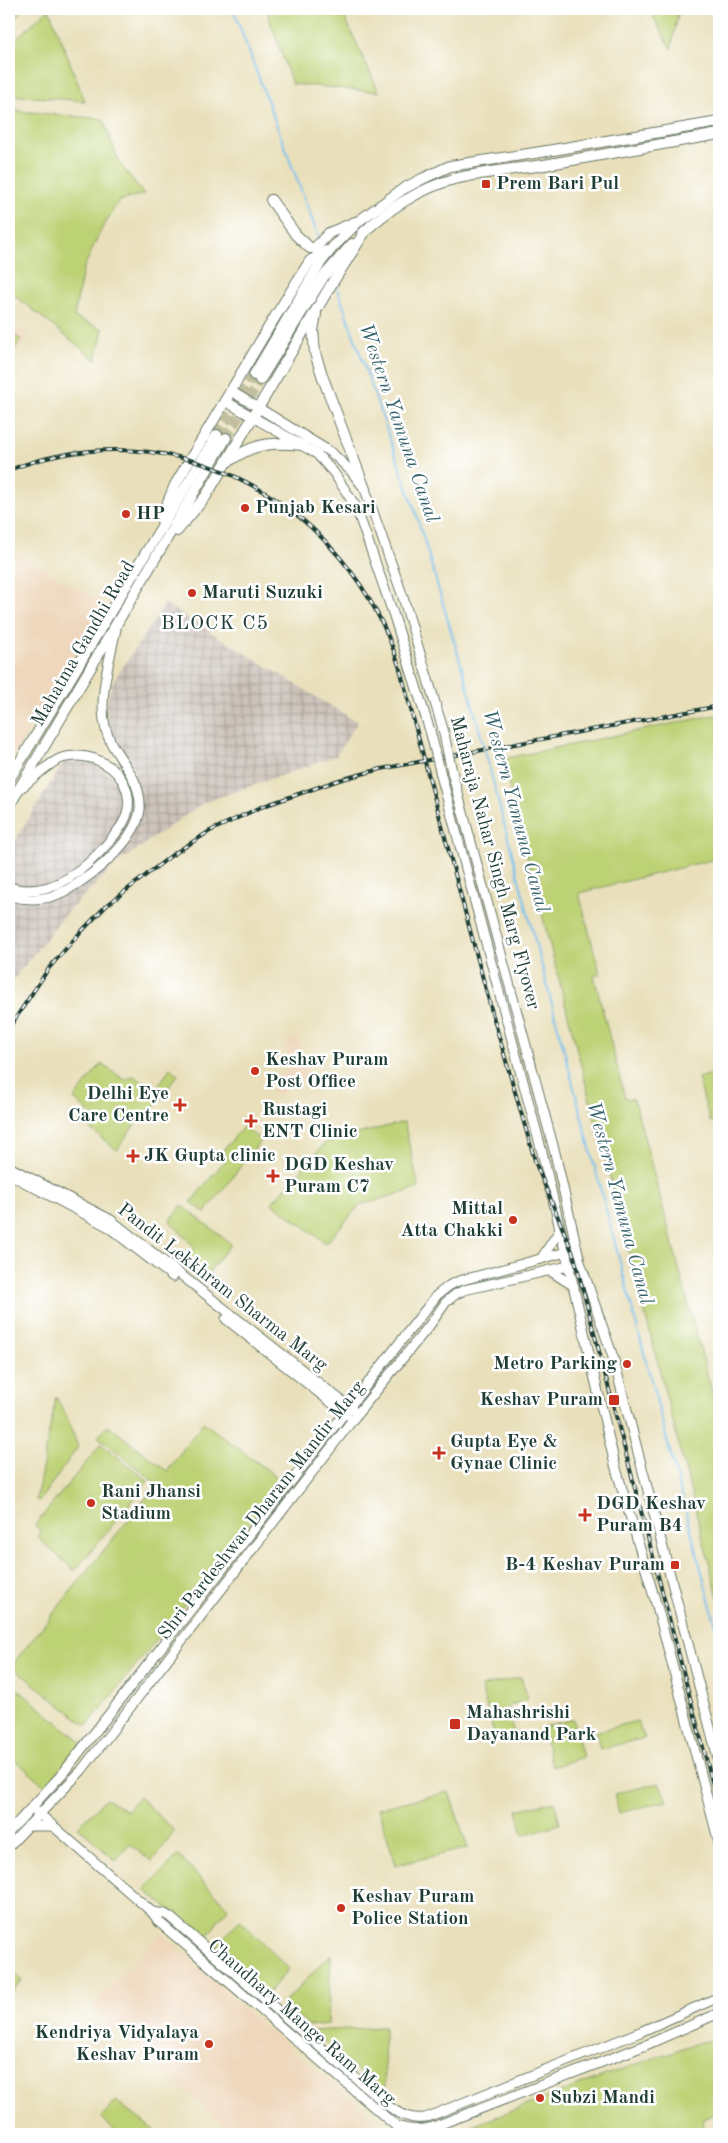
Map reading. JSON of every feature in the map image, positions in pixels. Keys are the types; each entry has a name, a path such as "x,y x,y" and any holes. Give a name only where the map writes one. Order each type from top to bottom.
{"main road":[{"path":"155,548 175,484 310,260 332,247 360,220 402,190 450,166 719,122"},
{"path":"360,220 329,233 257,377 324,276 340,262 366,230 395,207 422,192 453,180 719,134"},
{"path":"271,200 306,247 318,255"},
{"path":"155,548 206,496 331,285 340,262"},
{"path":"318,306 313,330 315,353 322,378 365,489"},
{"name":"Maharaja Nahar Singh Marg Flyover","path":"231,391 332,453 351,471 365,489 374,511 402,594 443,729 452,772 555,1153 580,1262 613,1357 719,1762"},
{"name":"Maharaja Nahar Singh Marg Flyover","path":"224,401 317,454 334,473 356,507 394,616 430,734 514,1049 574,1286 592,1372 615,1466 658,1610 719,1843"},
{"path":"155,548 222,436"},
{"path":"225,464 251,447 268,444 304,446"},
{"name":"Mahatma Gandhi Road","path":"9,806 118,622 155,548"},
{"name":"Mahatma Gandhi Road","path":"9,780 155,548"},
{"path":"9,896 32,899 50,897 66,890 82,881 112,856 135,827 140,812 137,788 127,764 113,746 105,728 103,714 104,694 118,622"},
{"path":"9,886 33,890 50,887 66,881 83,869 119,831 126,816 129,800 125,784 111,767 100,760 86,756 60,759 20,788"},
{"name":"Pandit Lekkhram Sharma Marg","path":"9,1167 111,1220 355,1417"},
{"name":"Pandit Lekkhram Sharma Marg","path":"9,1174 116,1232 346,1409"},
{"path":"541,1259 551,1247 560,1230"},
{"name":"Shri Pardeshwar Dharam Mandir Marg","path":"9,1832 63,1773 346,1409 443,1289 459,1281 578,1250"},
{"name":"Shri Pardeshwar Dharam Mandir Marg","path":"9,1846 81,1771 446,1302 456,1294 580,1262"},
{"path":"549,1270 574,1286"},
{"name":"Chaudhary Mange Ram Marg","path":"31,1807 152,1912 159,1922 396,2126 409,2130 422,2130 434,2127 646,2045 719,2013"},
{"path":"28,1826 53,1826"},
{"name":"Chaudhary Mange Ram Marg","path":"152,1912 165,1914 170,1917 386,2105 399,2114 410,2118 425,2118 640,2032 719,1997"}],"shaded area":[{"path":"9,322 29,335 9,368"},
{"path":"9,548 105,605 9,763"},
{"path":"165,604 357,722 336,756 203,803 116,864 66,913 14,979 9,976 9,850 64,762 80,761 96,764 113,777 120,789 136,771 116,745 108,722 106,705 111,685"},
{"path":"298,1038 310,1077 293,1082 278,1096 269,1089 278,1079 276,1077 291,1068 284,1041"},
{"name":"Kendriya Vidyalaya Keshav Puram","path":"161,1933 266,2028 393,2134 234,2134 91,2007"}],"green space":[{"path":"9,9 24,9 9,24"},
{"path":"49,9 85,101 9,95 9,45"},
{"path":"266,9 341,9 379,92 292,84"},
{"path":"649,9 679,9 671,49"},
{"path":"9,110 103,119 120,164 144,194 119,201 101,230 83,270 74,317 103,329 96,360 9,291"},
{"path":"9,331 21,340 9,357"},
{"path":"719,714 719,858 579,893 600,974 594,976 625,1098 634,1099 719,1419 719,1601 502,759"},
{"path":"101,1064 125,1080 134,1076 155,1091 170,1068 178,1075 147,1116 142,1114 117,1150 89,1128 95,1118 74,1099"},
{"path":"719,1072 719,1120 710,1122 698,1078"},
{"path":"404,1122 419,1188 360,1205 326,1243 272,1203 326,1142"},
{"path":"243,1127 261,1140 205,1213 191,1202 227,1158 222,1152"},
{"path":"182,1205 231,1244 200,1283 180,1267 195,1248 170,1221"},
{"path":"56,1397 66,1415 78,1447 39,1501 36,1500"},
{"path":"203,1422 281,1480 243,1532 87,1726 11,1666 157,1484 98,1437 108,1425 167,1471"},
{"name":"Rani Jhansi Stadium","path":"101,1444 148,1481 75,1571 38,1538 41,1532 35,1525"},
{"path":"521,1677 528,1699 508,1706 514,1735 496,1740 481,1687"},
{"path":"9,1682 82,1743 46,1787 9,1755"},
{"path":"573,1719 583,1757 552,1767 543,1727"},
{"path":"637,1721 645,1738 600,1749 596,1732"},
{"path":"659,1783 667,1801 619,1813 614,1794"},
{"path":"449,1792 468,1848 396,1865 378,1808"},
{"path":"139,1797 175,1831 152,1861 129,1844 116,1861 78,1827 106,1798 127,1811"},
{"path":"554,1801 560,1824 523,1835 517,1810"},
{"path":"178,1855 228,1908 205,1939 145,1890"},
{"path":"240,1920 289,1969 267,1994 215,1947"},
{"path":"331,1954 328,2024 309,2026 284,2003"},
{"path":"11,1969 22,1980 9,1996 9,1971"},
{"path":"384,2027 385,2095 312,2031"},
{"path":"718,2039 719,2111 702,2120 707,2134 460,2134 459,2131 611,2073 697,2043"},
{"path":"116,2101 155,2131 152,2134 118,2134 101,2117"}],"waterway":[{"name":"Western Yamuna Canal","path":"233,9 319,238"},
{"name":"Western Yamuna Canal","path":"336,285 416,513 471,698 719,1637"}],"tunnel":[{"path":"217,435 254,375"},
{"path":"226,438 260,380"}],"railway":[{"path":"9,470 71,453 133,451 192,461 248,483 298,516 341,558 375,610 400,669 493,1016 536,1164 574,1256 719,1808"},
{"path":"9,1028 49,968 106,906 172,855 210,831 261,807 339,780 381,769 719,706"}],"place":[{"name":"Prem Bari Pul","path":"486,184"},
{"name":"Punjab Kesari","path":"245,508"},
{"name":"HP","path":"126,514"},
{"name":"Maruti Suzuki","path":"192,593"},
{"name":"Keshav Puram Post Office","path":"255,1071"},
{"name":"Delhi Eye Care Centre","path":"180,1105"},
{"name":"Rustagi ENT Clinic","path":"251,1121"},
{"name":"JK Gupta clinic","path":"133,1156"},
{"name":"DGD Keshav Puram C7","path":"273,1176"},
{"name":"Mittal Atta Chakki","path":"513,1220"},
{"name":"Metro Parking","path":"627,1364"},
{"name":"Keshav Puram","path":"614,1400"},
{"name":"Gupta Eye & Gynae Clinic","path":"439,1453"},
{"name":"Rani Jhansi Stadium","path":"91,1503"},
{"name":"DGD Keshav Puram B4","path":"585,1515"},
{"name":"B-4 Keshav Puram","path":"675,1565"},
{"name":"Mahashrishi Dayanand Park","path":"455,1724"},
{"name":"Keshav Puram Police Station","path":"341,1908"},
{"name":"Kendriya Vidyalaya Keshav Puram","path":"209,2044"},
{"name":"Subzi Mandi","path":"540,2098"}],"district":[{"name":"BLOCK C5","path":"215,624"}]}
